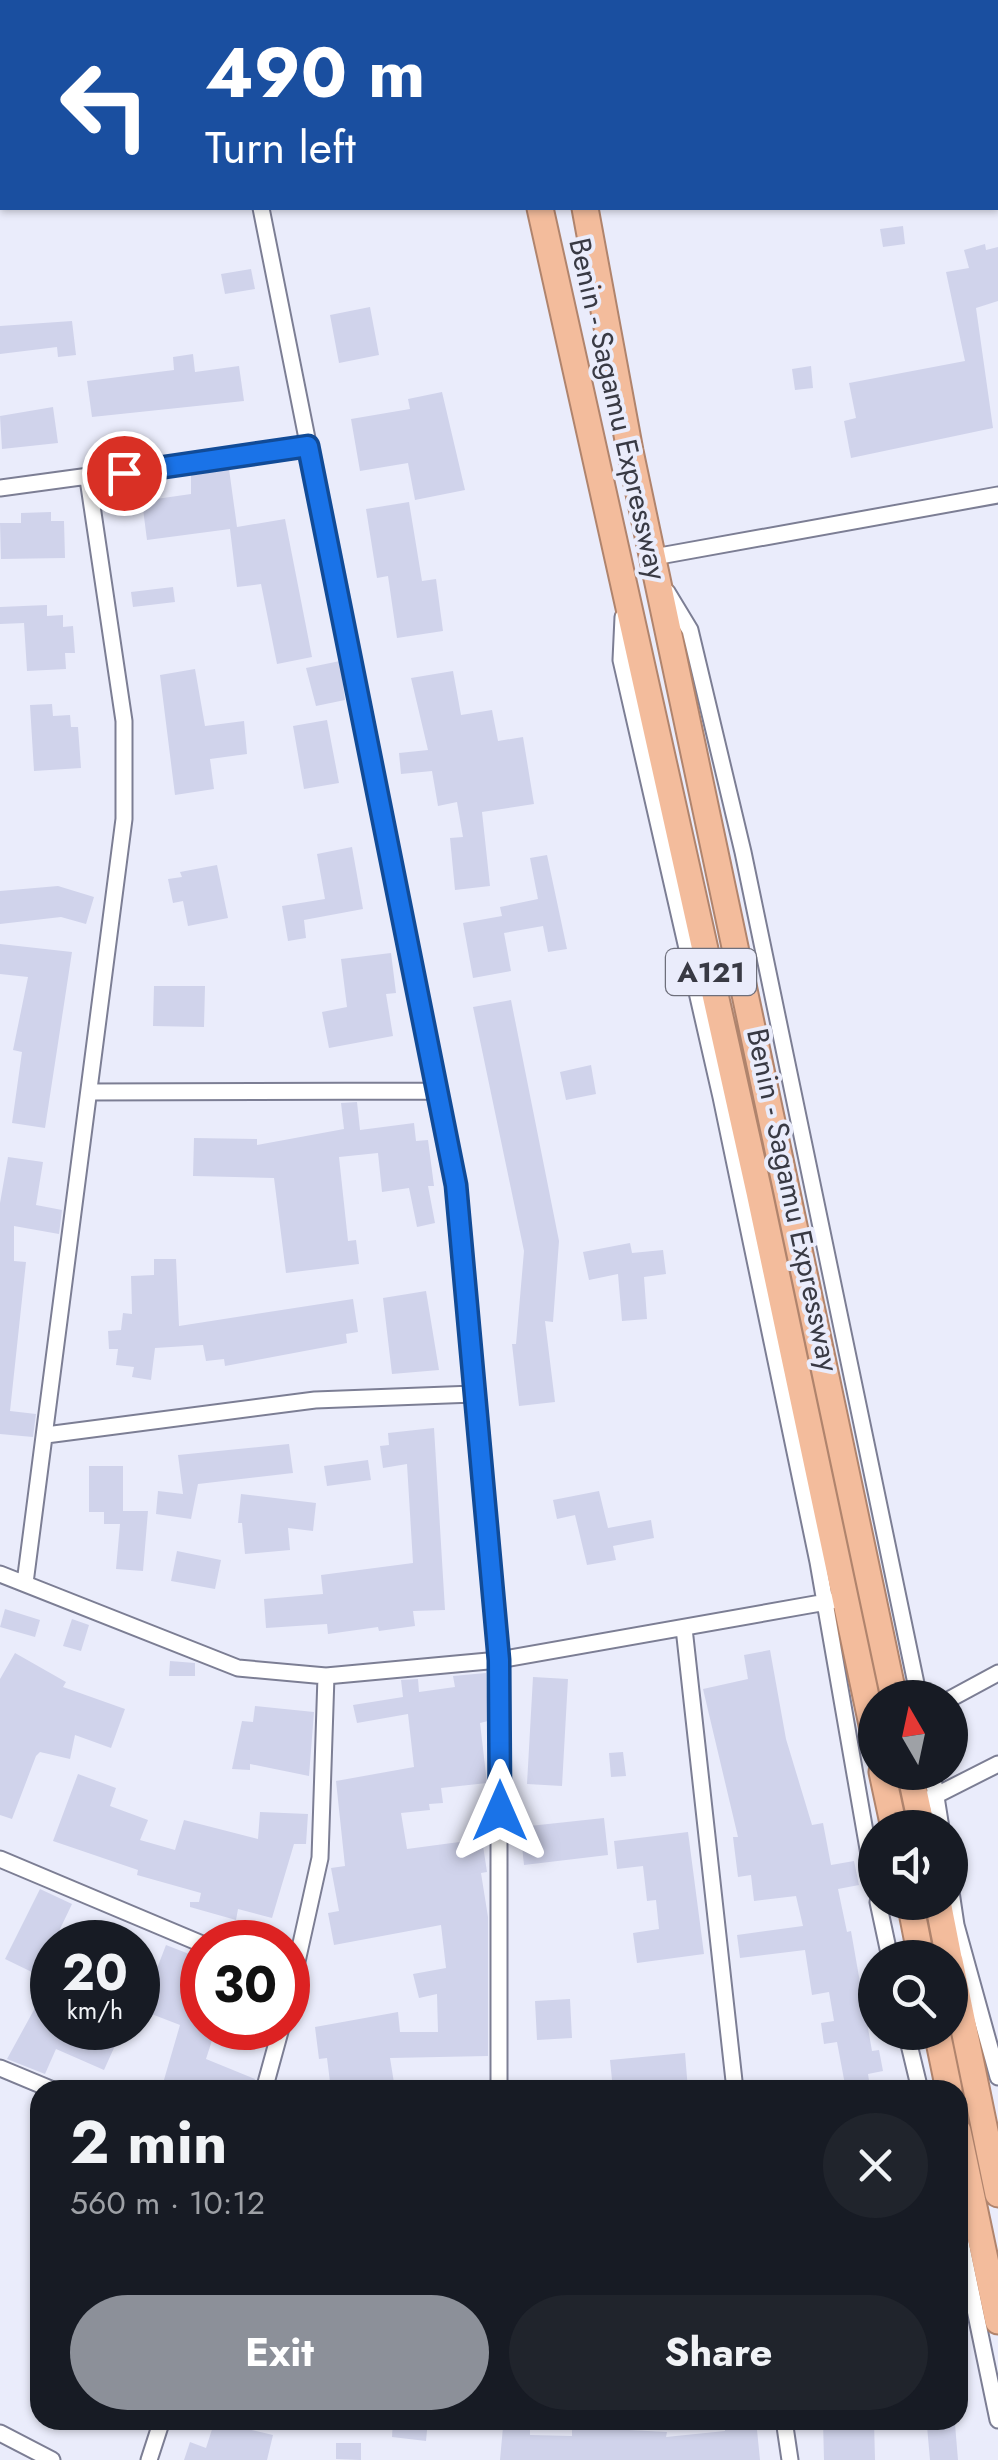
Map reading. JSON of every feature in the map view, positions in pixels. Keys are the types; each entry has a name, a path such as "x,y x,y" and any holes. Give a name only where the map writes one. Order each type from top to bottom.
{"highway":[{"name":"Benin - Sagamu Expressway","path":"540,210 624,583 835,1601 858,1680"},
{"name":"A121","path":"584,210 890,1680"},
{"path":"968,2047 998,2194"},
{"path":"941,2050 947,2080"},
{"path":"968,2179 998,2321"}],"street":[{"path":"261,210 456,1185 499,1660 498,2080"},
{"path":"0,488 308,446"},
{"path":"25,1583 124,819 124,721 88,479"},
{"path":"915,1680 743,852 690,630 656,568 998,495"},
{"path":"89,1092 437,1090"},
{"path":"46,1435 315,1400 474,1394"},
{"path":"0,1574 238,1668 326,1676 499,1660 835,1601 864,1810"},
{"path":"684,1628 733,2080"},
{"path":"968,1689 998,1673"},
{"path":"305,1920 320,1858 326,1676"},
{"path":"925,1809 998,1764"},
{"path":"0,1860 180,1935"},
{"path":"955,1920 998,2076"},
{"path":"267,2080 275,2050"},
{"path":"910,2050 918,2080"},
{"path":"0,2068 30,2080"},
{"path":"968,2276 998,2420"},
{"path":"149,2460 159,2430"},
{"path":"786,2430 790,2460"},
{"path":"0,2433 52,2460"}],"building":[{"path":"903,226 905,244 883,247 880,229"},
{"path":"985,244 986,250 998,247 998,301 976,308 993,428 851,458 844,421 856,418 849,383 965,361 946,272 969,268 964,250"},
{"path":"251,269 255,289 225,294 221,274"},
{"path":"370,307 379,355 339,363 330,315"},
{"path":"72,321 76,355 58,357 57,347 0,354 0,326"},
{"path":"193,354 195,372 239,366 244,401 92,417 87,381 174,370 173,357"},
{"path":"811,366 813,388 795,390 792,369"},
{"path":"442,392 465,490 415,500 408,463 360,471 351,419 410,409 408,399"},
{"path":"53,407 58,443 2,449 0,416"},
{"path":"229,469 237,527 285,519 312,657 277,664 261,584 237,587 230,529 147,540 142,501 191,494 191,473"},
{"path":"409,502 422,581 436,579 443,631 397,638 388,576 377,578 366,509"},
{"path":"51,512 51,521 64,521 65,558 1,559 0,523 21,523 21,513"},
{"path":"173,587 175,602 133,607 131,592"},
{"path":"47,605 47,616 63,615 63,627 73,626 75,653 65,653 66,669 27,671 24,623 0,624 0,607"},
{"path":"340,661 345,700 316,706 306,668"},
{"path":"195,669 205,726 244,721 247,754 210,759 214,789 175,795 160,675"},
{"path":"453,671 461,715 492,710 498,741 523,737 534,804 482,812 490,886 455,890 450,838 463,837 457,802 438,806 432,771 401,774 399,753 428,750 411,678"},
{"path":"52,704 53,716 70,715 71,727 78,727 81,768 34,771 30,705"},
{"path":"327,720 339,783 304,789 293,726"},
{"path":"352,847 363,909 304,920 306,938 288,941 282,906 325,899 317,854"},
{"path":"547,855 567,949 548,952 543,926 504,933 511,971 473,978 463,923 502,916 500,907 538,899 530,858"},
{"path":"217,865 228,918 188,926 183,901 173,903 168,879 182,877 180,872"},
{"path":"58,886 94,897 86,924 61,917 0,924 0,891"},
{"path":"0,944 72,952 45,1128 12,1123 22,1052 13,1050 28,977 0,974"},
{"path":"391,953 396,993 386,994 393,1036 329,1048 322,1012 347,1007 341,959"},
{"path":"154,986 205,986 204,1027 153,1026"},
{"path":"511,1000 559,1241 553,1322 545,1321 555,1402 519,1406 512,1344 516,1344 524,1251 473,1007"},
{"path":"591,1065 596,1094 566,1100 560,1072"},
{"path":"357,1102 360,1130 414,1123 416,1141 428,1140 434,1186 428,1186 435,1223 417,1227 409,1188 382,1192 378,1153 339,1157 348,1241 356,1240 359,1264 286,1273 274,1178 193,1176 194,1138 257,1139 257,1145 344,1129 341,1103"},
{"path":"8,1157 43,1162 36,1205 62,1210 59,1234 14,1226 14,1261 26,1262 10,1411 36,1414 33,1437 0,1434 0,1203"},
{"path":"630,1243 632,1253 663,1250 666,1274 644,1277 647,1319 622,1321 618,1274 589,1280 583,1252"},
{"path":"154,1259 176,1259 179,1326 353,1299 358,1332 346,1334 347,1343 225,1366 224,1359 206,1361 203,1345 155,1348 151,1380 132,1377 134,1367 116,1365 118,1349 109,1349 108,1331 121,1330 123,1313 132,1314 131,1276 154,1275"},
{"path":"426,1291 439,1370 392,1374 383,1298"},
{"path":"434,1428 445,1610 413,1611 415,1626 379,1631 378,1627 328,1634 327,1624 266,1628 264,1599 323,1594 321,1575 413,1563 407,1464 383,1468 380,1446 389,1445 388,1433"},
{"path":"289,1444 293,1473 198,1484 191,1519 156,1514 158,1491 183,1494 178,1455"},
{"path":"368,1460 371,1480 327,1486 324,1466"},
{"path":"89,1466 123,1466 123,1511 148,1511 143,1571 116,1569 120,1524 104,1524 104,1512 89,1512"},
{"path":"599,1491 608,1528 651,1520 654,1538 613,1546 616,1560 587,1565 575,1515 557,1519 553,1500"},
{"path":"241,1494 316,1503 313,1531 288,1528 290,1550 245,1554 242,1523 238,1523"},
{"path":"177,1551 221,1560 215,1589 171,1581"},
{"path":"5,1609 40,1620 35,1637 0,1627"},
{"path":"72,1619 89,1625 81,1651 63,1646"},
{"path":"770,1650 786,1739 812,1825 823,1823 831,1865 854,1861 858,1885 838,1889 858,1971 858,2050 879,2050 883,2071 868,2074 869,2080 844,2080 837,2042 824,2044 821,2023 834,2021 829,1992 812,1995 805,1950 740,1958 737,1935 803,1926 796,1896 754,1901 751,1875 738,1877 733,1837 738,1837 703,1689 748,1679 744,1655"},
{"path":"15,1653 66,1682 63,1687 125,1709 111,1748 75,1735 70,1759 40,1752 12,1819 0,1815 0,1679"},
{"path":"170,1661 195,1663 195,1676 169,1676"},
{"path":"486,1673 488,1721 480,1723 487,1783 441,1788 443,1803 429,1804 430,1810 401,1813 407,1849 482,1839 487,1872 481,1873 488,1917 488,2056 390,2058 394,2080 330,2080 327,2058 319,2059 315,2027 398,2012 400,2032 438,2032 437,1994 419,1998 413,1974 446,1968 441,1925 334,1945 328,1913 339,1911 331,1868 345,1866 336,1781 414,1767 408,1714 357,1723 353,1705 403,1697 401,1680 418,1679 419,1692 455,1687 453,1676"},
{"path":"533,1677 568,1679 562,1786 527,1784"},
{"path":"255,1706 314,1712 309,1776 250,1764 250,1770 232,1769 242,1721 253,1722"},
{"path":"623,1752 626,1776 611,1777 609,1753"},
{"path":"78,1774 116,1788 110,1806 148,1820 140,1840 175,1850 184,1820 258,1839 260,1812 308,1814 306,1844 294,1844 272,1918 238,1909 236,1920 190,1907 190,1902 199,1902 201,1893 137,1875 138,1870 53,1841"},
{"path":"604,1818 608,1855 524,1865 520,1827"},
{"path":"688,1832 704,1954 637,1963 633,1933 659,1929 656,1900 647,1901 643,1866 617,1869 614,1841"},
{"path":"40,1889 72,1904 64,1920 30,1920 30,1971 5,1959"},
{"path":"166,1945 180,1950 180,2025 160,2017 160,1961"},
{"path":"570,1999 572,2038 537,2040 535,2001"},
{"path":"30,2017 30,2050 56,2050 45,2074 7,2059"},
{"path":"180,2025 180,2050 209,2050 206,2059 255,2079 255,2080 164,2080"},
{"path":"58,2050 113,2050 104,2070"},
{"path":"685,2053 687,2080 612,2080 610,2060"},
{"path":"212,2430 252,2430 273,2435 267,2460 184,2460 190,2442 206,2448"},
{"path":"392,2430 427,2430 426,2441 392,2437"},
{"path":"503,2430 572,2436 572,2430 629,2430 667,2432 666,2437 757,2430 760,2460 500,2460"},
{"path":"823,2430 874,2430 875,2460 824,2460"},
{"path":"927,2430 956,2430 958,2460 930,2460"},
{"path":"336,2443 361,2443 361,2460 336,2459"}],"route":[{"path":"124,473 308,446 456,1185 499,1660 500,1811"}]}
